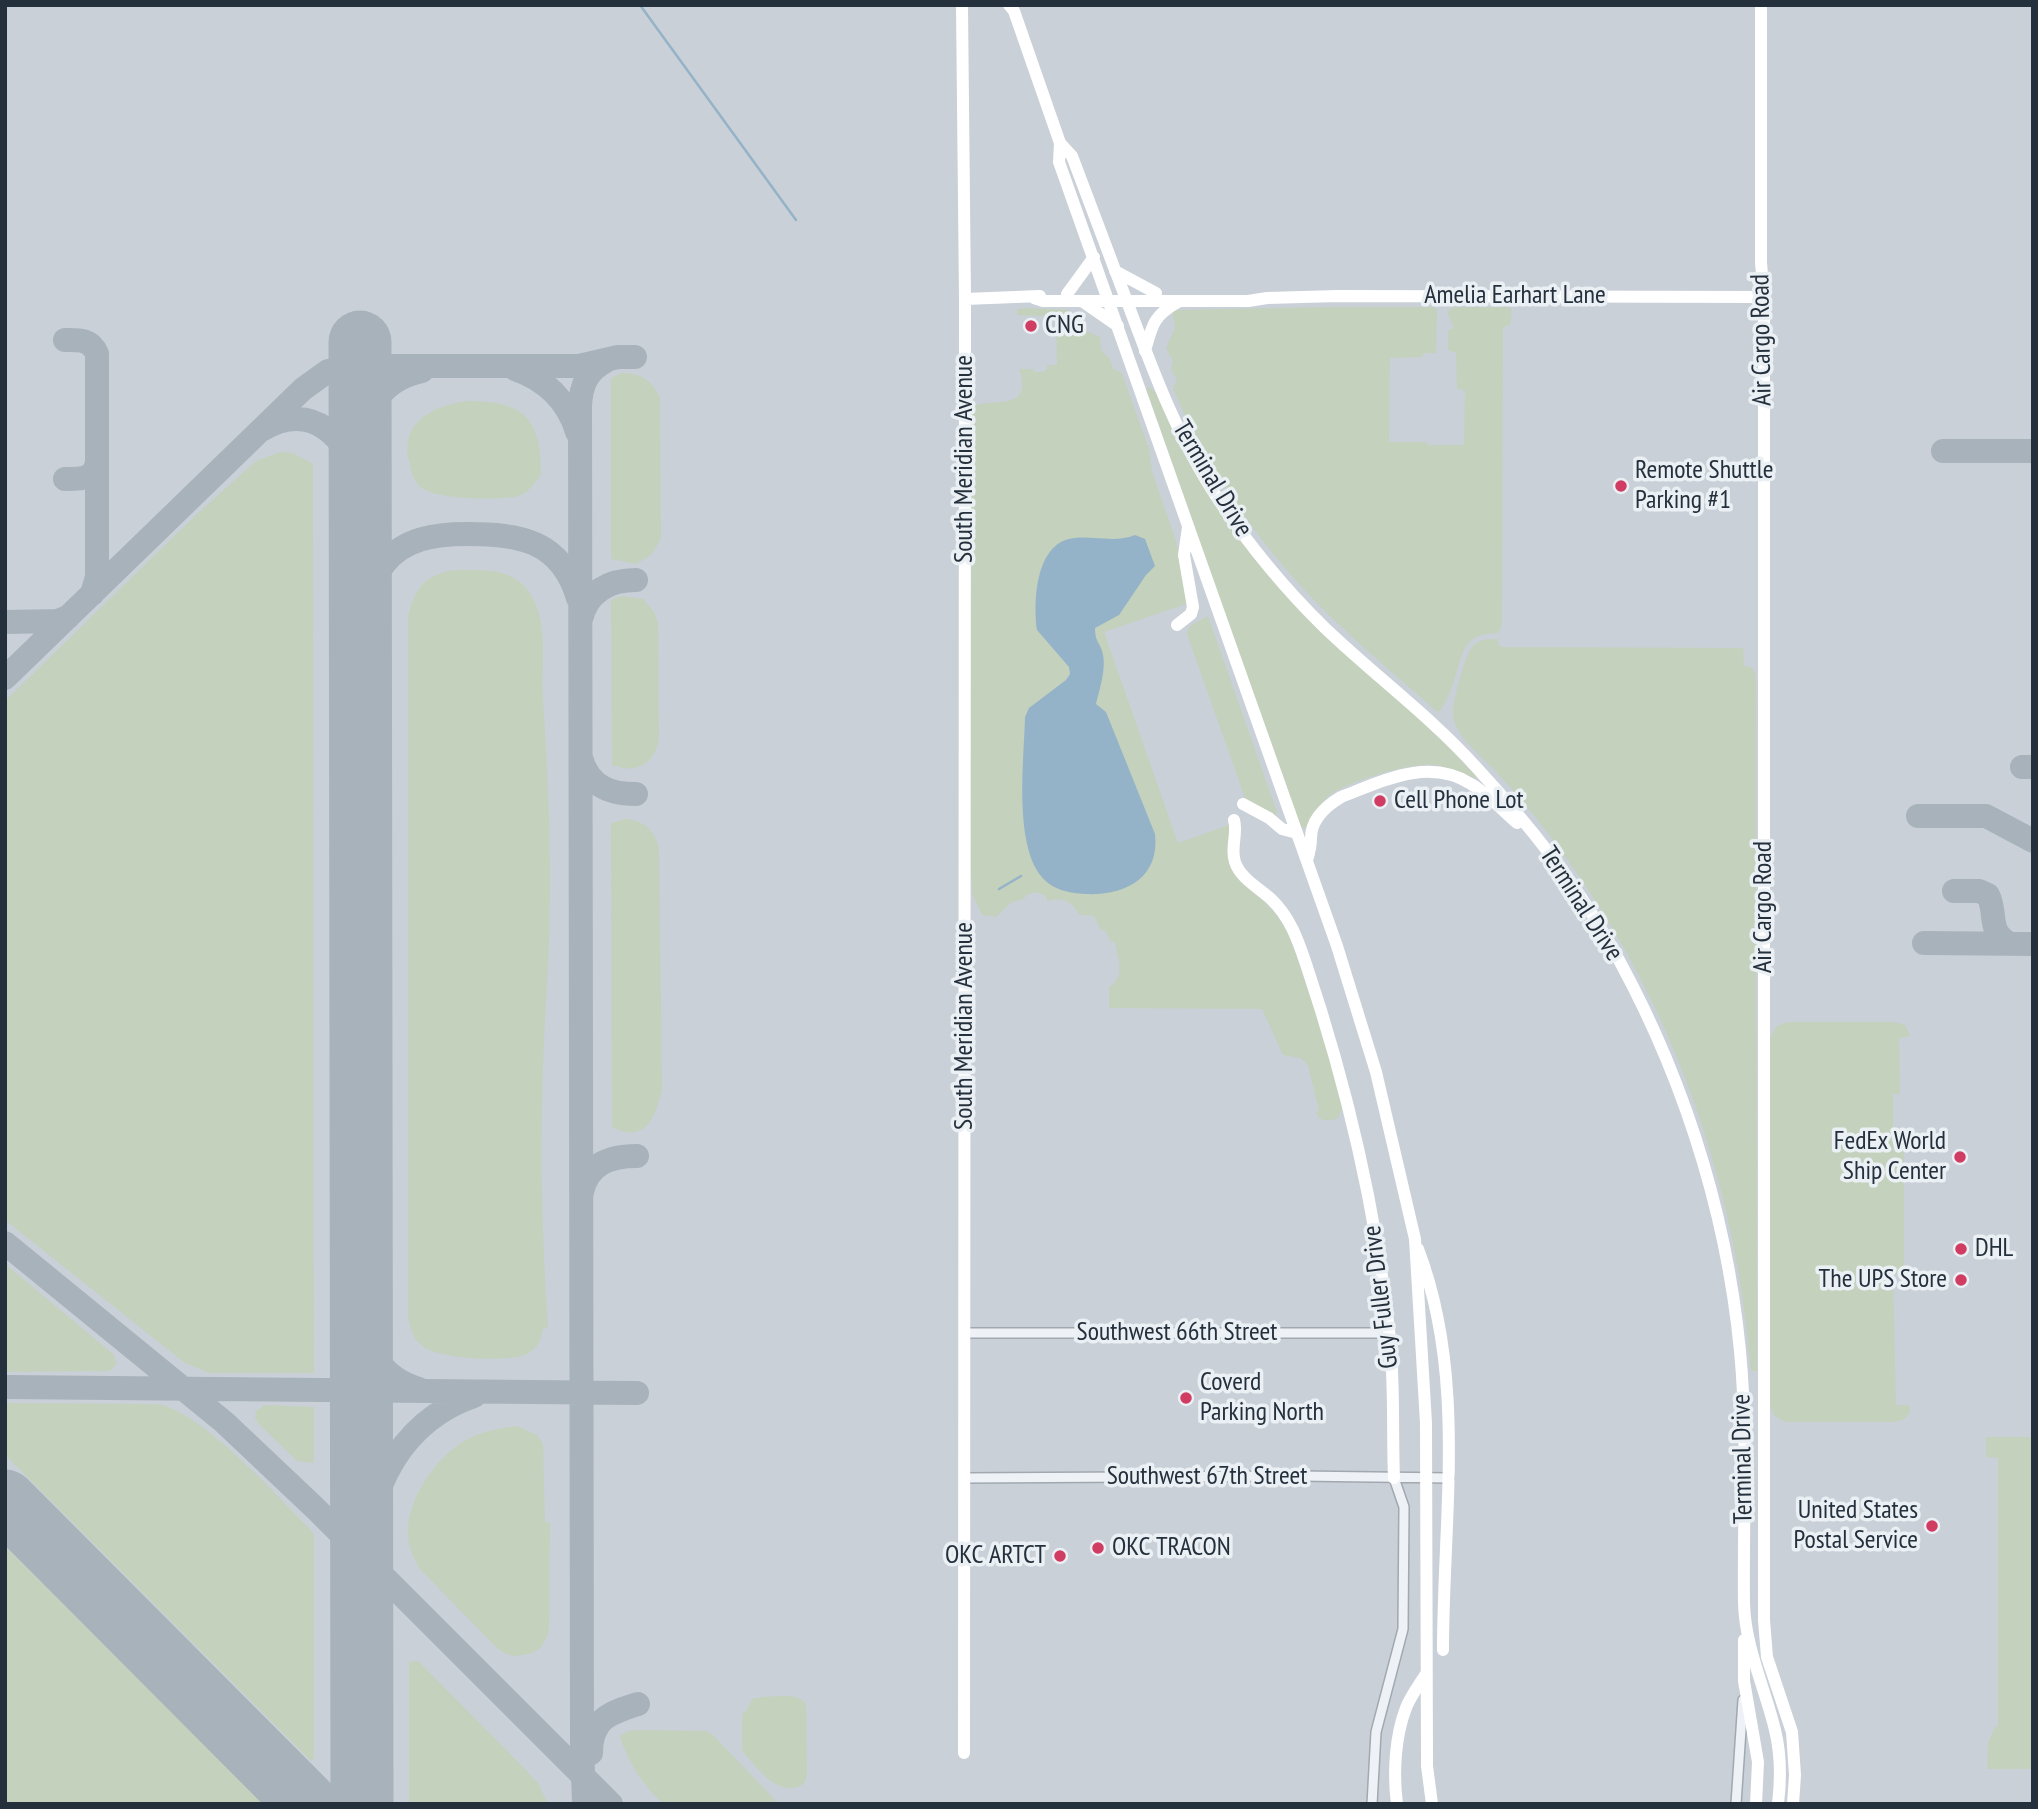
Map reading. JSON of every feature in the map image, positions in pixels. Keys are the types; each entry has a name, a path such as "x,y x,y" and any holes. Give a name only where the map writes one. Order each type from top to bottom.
{"street":[{"name":"South Meridian Avenue","path":"962,5 965,299 964,1753"},
{"name":"Air Cargo Road","path":"1761,5 1761,263 1764,297 1764,1620 1767,1657 1792,1732 1796,1775 1793,1804"},
{"name":"Terminal Drive","path":"1012,7 1060,144 1059,162 1337,946 1389,1123 1415,1239 1415,1279 1424,1382 1427,1766 1432,1804"},
{"name":"Terminal Drive","path":"1060,144 1072,156 1145,351 1195,462 1235,524 1324,627 1454,743 1544,846 1605,935 1642,1005 1684,1104 1713,1200 1728,1268 1740,1354 1744,1424 1744,1611 1753,1654 1776,1732 1780,1776 1778,1804"},
{"path":"1067,294 1094,257"},
{"path":"1115,271 1156,293"},
{"name":"Amelia Earhart Lane","path":"1125,298 1156,293 1247,293 1267,298"},
{"name":"Amelia Earhart Lane","path":"965,299 1034,298 1067,294 1180,301 1248,301 1338,296 1764,297"},
{"name":"Amelia Earhart Lane","path":"1034,298 1043,301 1108,298"},
{"path":"1082,301 1118,326"},
{"path":"1145,351 1153,322 1180,301"},
{"path":"1177,625 1191,614 1193,607 1184,555 1188,523"},
{"path":"1307,860 1312,847 1313,827 1322,811 1331,803 1409,772 1436,771 1473,785 1544,846"},
{"path":"1242,804 1269,818 1282,829 1297,833"},
{"name":"Guy Fuller Drive","path":"1234,820 1234,860 1253,885 1272,900 1294,931 1328,1029 1359,1150 1390,1333 1394,1478 1404,1507 1403,1629 1376,1732 1372,1804"},
{"path":"1415,1239 1429,1277 1442,1349 1448,1409 1449,1531 1443,1581 1443,1650"},
{"name":"Southwest 66th Street","path":"965,1333 1390,1333"},
{"name":"Southwest 67th Street","path":"965,1478 1449,1478"},
{"path":"1426,1608 1443,1607"},
{"path":"1736,1804 1744,1681 1744,1611"},
{"path":"1397,1804 1395,1770 1401,1728 1406,1708 1426,1674"},
{"path":"1744,1681 1758,1762 1756,1804"}],"shaded area":[{"path":"5,5 2033,5 2033,1804 5,1804"}],"green space":[{"path":"1328,307 1437,309 1436,353 1423,353 1423,357 1390,358 1389,442 1426,442 1428,445 1464,443 1465,390 1457,389 1456,353 1448,350 1448,330 1454,328 1448,315 1449,310 1453,307 1508,307 1512,310 1510,325 1503,327 1502,624 1499,633 1478,636 1466,646 1440,711 1436,711 1346,631 1285,567 1222,483 1173,389 1177,379 1171,370 1173,361 1166,348 1175,328 1172,310"},
{"path":"1017,309 1069,310 1077,324 1100,337 1101,350 1110,359 1113,369 1122,373 1149,449 1152,471 1176,541 1189,603 1104,632 1178,843 1226,826 1230,822 1231,868 1275,913 1288,932 1316,1011 1343,1107 1338,1118 1319,1118 1308,1065 1301,1058 1283,1055 1262,1009 1109,1008 1109,987 1118,978 1119,961 1115,942 1110,941 1106,931 1101,930 1094,916 1080,915 1066,901 1047,901 1046,896 1036,892 1012,902 996,917 982,915 973,896 970,865 972,407 1016,398 1021,392 1022,383 1019,369 1043,372 1047,365 1057,365 1056,322 1046,316 1017,315"},
{"path":"622,373 635,374 645,379 660,398 661,539 651,555 636,564 611,559 611,378"},
{"path":"1150,387 1157,394 1183,452 1221,513 1477,776 1475,778 1434,765 1412,766 1383,773 1334,792 1315,812 1307,827 1300,828 1146,389"},
{"path":"467,401 502,404 515,409 525,416 532,426 540,454 541,474 522,494 493,499 465,498 427,491 415,480 408,447 415,426 432,412"},
{"path":"280,452 293,453 313,464 314,1373 209,1373 185,1363 5,1220 5,701 196,515 256,461"},
{"path":"456,570 498,572 516,579 531,595 537,607 543,645 550,877 542,1133 548,1327 543,1328 538,1343 531,1352 518,1357 489,1359 441,1354 429,1350 415,1338 408,1315 408,617 414,598 423,584 436,575"},
{"path":"621,596 643,599 654,612 658,623 659,739 653,755 636,768 612,765 611,600"},
{"path":"1208,616 1277,812 1275,816 1247,802 1245,798 1187,634 1190,626"},
{"path":"1497,639 1500,647 1743,648 1744,666 1751,667 1756,674 1757,1371 1751,1371 1744,1305 1717,1175 1674,1050 1646,990 1614,931 1569,862 1520,799 1461,734 1454,722 1455,698 1469,652 1480,641"},
{"path":"626,819 648,828 659,848 662,1088 653,1117 641,1130 633,1132 623,1132 612,1127 611,823"},
{"path":"1787,1022 1894,1022 1905,1025 1910,1036 1899,1038 1900,1094 1893,1094 1893,1150 1904,1150 1904,1274 1893,1275 1896,1405 1909,1405 1910,1412 1905,1419 1895,1422 1785,1422 1775,1416 1769,1405 1769,1039 1777,1026"},
{"path":"5,1264 113,1354 117,1363 110,1371 5,1372"},
{"path":"5,1403 157,1404 175,1410 216,1437 309,1528 314,1535 314,1758 311,1761 5,1455"},
{"path":"265,1405 314,1407 314,1463 297,1461 258,1423 256,1411"},
{"path":"517,1426 537,1435 543,1444 545,1522 550,1523 549,1628 541,1647 532,1653 513,1656 494,1645 419,1568 408,1537 412,1507 418,1492 448,1453 474,1436"},
{"path":"1986,1437 2033,1437 2033,1769 1987,1769 1988,1743 1995,1727 1998,1727 1998,1458 1986,1457"},
{"path":"5,1546 263,1804 5,1804"},
{"path":"418,1661 527,1771 539,1785 548,1804 409,1804 409,1662"},
{"path":"792,1697 806,1704 807,1773 803,1784 798,1787 777,1785 742,1751 742,1714 752,1699"},
{"path":"628,1731 706,1731 713,1735 779,1804 663,1804 637,1773 623,1746 620,1736"}],"water":[{"path":"1135,535 1145,539 1155,566 1119,615 1095,628 1104,662 1096,704 1106,712 1155,834 1155,850 1152,863 1145,873 1126,888 1099,894 1073,893 1056,888 1041,876 1027,843 1024,822 1022,800 1025,717 1029,708 1070,674 1069,667 1037,630 1037,588 1045,560 1052,549 1062,542 1075,538 1113,539"}],"waterway":[{"path":"640,5 796,220"},
{"path":"999,889 1021,876"}],"taxiway":[{"path":"65,340 88,343 97,354 97,577 92,594"},
{"path":"5,678 303,389 328,371 360,366 579,366 618,357 635,357"},
{"path":"584,1804 580,406 586,379 606,361"},
{"path":"515,369 536,379 554,393 568,410 577,432"},
{"path":"360,445 367,419 379,397 397,381 422,371"},
{"path":"263,429 281,421 297,419 325,428 346,452 360,484"},
{"path":"1943,451 2033,451"},
{"path":"65,479 90,475 97,462"},
{"path":"360,651 365,605 377,574 392,555 421,539 444,535 486,534 536,544 561,564 578,598"},
{"path":"581,619 589,601 601,589 617,582 636,580"},
{"path":"6,622 58,621 68,617"},
{"path":"581,758 589,775 601,786 617,792 636,794"},
{"path":"2022,767 2033,767"},
{"path":"1918,816 1986,816 2033,841"},
{"path":"1954,891 1979,891 1988,895 1995,927 2009,943"},
{"path":"1924,943 2033,944"},
{"path":"582,1192 589,1174 602,1163 637,1156"},
{"path":"5,1243 224,1422 316,1509 611,1804"},
{"path":"361,1312 372,1350 378,1360 394,1377 419,1389"},
{"path":"5,1387 637,1393"},
{"path":"361,1579 369,1521 389,1468 404,1445 423,1425 446,1409 474,1396"},
{"path":"591,1753 594,1732 598,1725 610,1714 638,1704"}],"runway":[{"path":"360,342 362,1804"},
{"path":"5,1501 307,1804"}],"place":[{"name":"CNG","path":"1031,326"},
{"name":"Remote Shuttle Parking #1","path":"1621,486"},
{"name":"Cell Phone Lot","path":"1380,801"},
{"name":"FedEx World Ship Center","path":"1960,1157"},
{"name":"DHL","path":"1961,1249"},
{"name":"The UPS Store","path":"1961,1280"},
{"name":"Coverd Parking North","path":"1186,1398"},
{"name":"United States Postal Service","path":"1932,1526"},
{"name":"OKC TRACON","path":"1098,1548"},
{"name":"OKC ARTCT","path":"1060,1556"}]}
